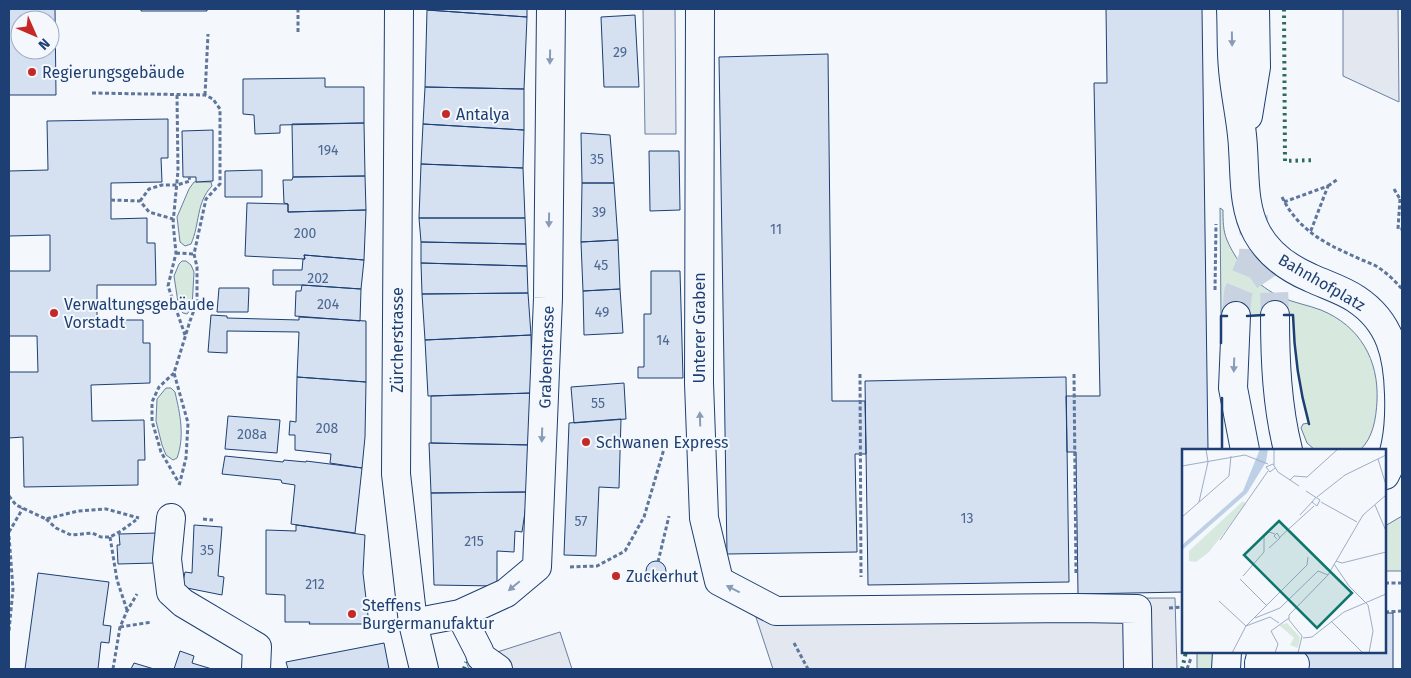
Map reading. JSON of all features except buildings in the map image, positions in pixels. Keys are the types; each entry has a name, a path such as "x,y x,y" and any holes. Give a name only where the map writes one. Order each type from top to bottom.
{"street":[{"name":"Zürcherstrasse","path":"399,9 396,474 413,622 424,669"},
{"name":"Grabenstrasse","path":"537,567 548,298 551,9"},
{"name":"Unterer Graben","path":"700,9 698,384 704,518 719,581 776,611 861,610"},
{"name":"Bahnhofplatz","path":"1231,9 1233,69 1243,147 1245,190 1252,222 1263,242 1274,255 1297,271 1355,298 1367,307 1384,327 1391,340 1397,366 1400,406 1394,451 1386,473"},
{"name":"Bahnhofplatz","path":"1243,147 1256,67 1255,9"},
{"path":"1275,315 1275,360 1281,421 1288,449"},
{"path":"1236,316 1233,388 1245,449"},
{"path":"171,518 167,560 171,592 183,603 257,647 256,669"},
{"path":"413,622 460,614 506,593 537,567"},
{"path":"861,610 1137,609 1138,669"},
{"path":"460,614 481,657 498,669"},
{"path":"1226,669 1227,653"},
{"path":"1259,661 1295,664"}],"path":[{"path":"298,9 298,32"},
{"path":"205,95 208,34"},
{"path":"92,94 205,95 213,99 220,109 220,184 206,200 194,254 197,267 197,302 174,373 159,387 152,402 152,421 161,452 180,483"},
{"path":"177,95 177,185 173,219 176,253 168,286 185,335"},
{"path":"177,144 183,144"},
{"path":"140,201 149,189 162,185 177,185 190,182 190,177"},
{"path":"1284,202 1328,186 1338,179"},
{"path":"1310,233 1328,186"},
{"path":"1394,189 1401,200 1398,229 1402,229"},
{"path":"1279,191 1292,215 1310,233 1338,249 1376,266 1393,279 1402,289"},
{"path":"111,200 140,201 149,212 173,219"},
{"path":"176,253 194,254"},
{"path":"46,519 78,511 106,509 138,518 171,518 186,458 188,423 174,373"},
{"path":"860,374 861,610"},
{"path":"1074,374 1076,608"},
{"path":"537,567 596,566 625,551 644,517 666,442"},
{"path":"9,496 16,504 46,519 56,528 71,535 92,533 101,537 110,537 138,518"},
{"path":"9,532 23,508"},
{"path":"204,519 212,520"},
{"path":"9,536 13,589 9,630"},
{"path":"110,537 117,580 127,611"},
{"path":"112,669 120,627 127,611 143,585 167,560"},
{"path":"1386,583 1402,583"},
{"path":"1386,612 1402,612"},
{"path":"120,627 146,623"}],"shaded area":[{"path":"643,9 675,9 676,134 645,134"},
{"path":"1343,9 1398,9 1399,102 1343,76"},
{"path":"194,182 211,182 212,186 203,199 191,244 185,246 180,242 177,217"},
{"path":"1220,208 1223,210 1225,233 1231,249 1242,266 1256,281 1272,293 1321,310 1335,317 1356,335 1364,346 1375,372 1377,401 1373,428 1368,440 1361,449 1314,449 1307,443 1301,428 1303,424 1309,423 1302,397 1298,370 1293,315 1221,316"},
{"path":"182,261 186,261 191,265 194,272 192,308 187,314 179,309 174,276"},
{"path":"166,388 171,388 175,392 181,425 181,442 177,458 173,460 166,455 156,421 157,399"},
{"path":"1402,516 1402,571 1386,571 1386,525"},
{"path":"1175,598 1177,669 773,669 750,599"},
{"path":"560,632 572,669 469,669 466,662"},
{"path":"1197,653 1214,653 1214,669 1197,669"}],"tunnel":[{"path":"1236,316 1238,293 1253,257 1254,215"},
{"path":"1253,257 1274,288 1275,315"}],"hedge":[{"path":"1284,9 1285,161 1315,160"},
{"path":"1182,669 1186,653"},
{"path":"464,669 466,662"}],"wall":[{"path":"1247,316 1264,315"},
{"path":"1284,315 1293,315 1298,370 1309,424"},
{"path":"1221,343 1221,316 1227,316"},
{"path":"1222,398 1222,449"}],"place":[{"name":"Regierungsgebäude","path":"32,72"},
{"name":"Antalya","path":"446,114"},
{"name":"Verwaltungsgebäude Vorstadt","path":"54,313"},
{"name":"Schwanen Express","path":"586,442"},
{"name":"Zuckerhut","path":"616,576"},
{"name":"Steffens Burgermanufaktur","path":"352,614"}]}
